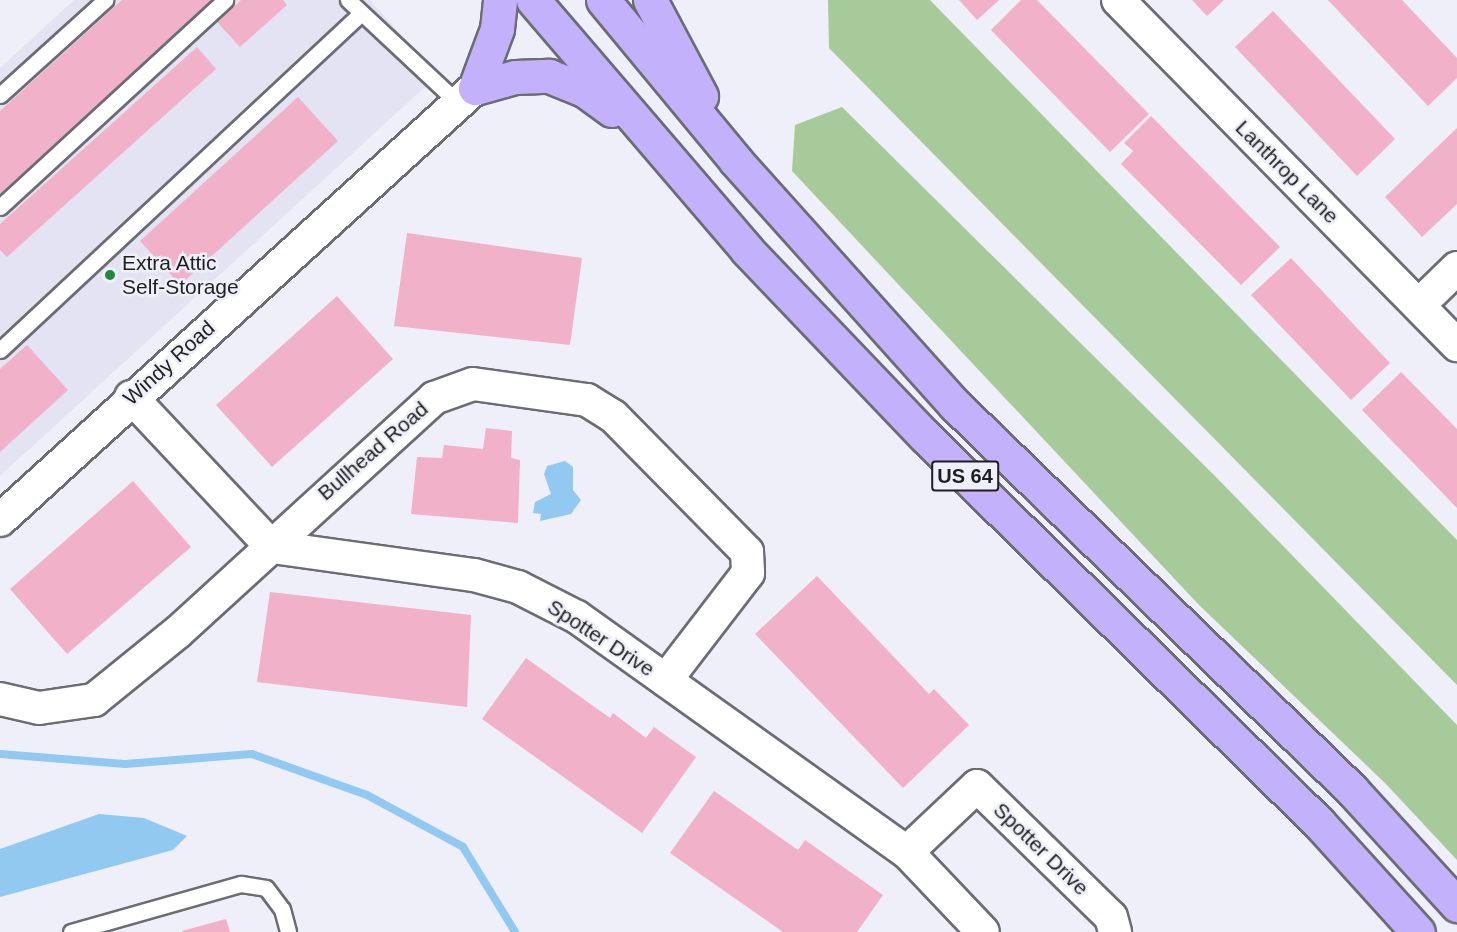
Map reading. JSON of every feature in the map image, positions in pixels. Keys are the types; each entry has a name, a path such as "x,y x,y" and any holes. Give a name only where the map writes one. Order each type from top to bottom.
{"highway":[{"path":"466,96 497,29 500,0"},
{"name":"US 64","path":"533,0 747,250 925,436 1319,823 1418,932"},
{"name":"US 64","path":"603,0 736,161 955,405 1344,782 1457,905"},
{"path":"650,0 736,161"},
{"path":"466,96 530,75 567,81 657,146"}],"street":[{"name":"Lanthrop Lane","path":"1118,0 1457,345"},
{"name":"Windy Road","path":"0,520 131,397 466,96"},
{"path":"1419,305 1457,268"},
{"name":"Bullhead Road","path":"0,699 39,708 94,700 272,547 314,502 434,398 473,384 587,400 612,416 747,552 748,573 666,680"},
{"path":"131,397 272,547"},
{"name":"Spotter Drive","path":"272,547 474,575 518,587 577,616 907,852 983,932"},
{"name":"Spotter Drive","path":"907,852 977,786 1111,917 1115,932"}],"lane":[{"path":"0,95 105,0"},
{"path":"0,207 225,0"},
{"path":"348,0 466,96"},
{"path":"0,350 362,13"},
{"path":"71,932 241,884 266,888 282,909 288,932"}],"shaded area":[{"name":"Extra Attic Self-Storage","path":"74,0 370,0 438,75 0,476 0,68"}],"green space":[{"path":"828,0 930,0 1457,540 1457,685 829,48"},
{"path":"842,107 1215,476 1457,725 1457,860 1385,783 1199,605 792,171 795,125"}],"water":[{"path":"565,461 573,467 573,490 581,500 571,514 540,521 541,514 533,513 535,502 551,494 544,474 547,466"},
{"path":"99,814 144,818 187,836 173,850 0,897 0,849"}],"building":[{"path":"122,0 214,0 0,194 0,111"},
{"path":"241,0 283,0 287,5 240,47 217,22"},
{"path":"959,0 999,0 977,20"},
{"path":"1021,0 1037,0 1149,114 1110,152 991,30"},
{"path":"1192,0 1224,0 1207,16"},
{"path":"1328,0 1402,0 1457,58 1457,78 1428,106"},
{"path":"1273,11 1395,139 1357,176 1235,47"},
{"path":"197,47 216,69 7,257 0,250 0,224"},
{"path":"298,97 338,141 180,285 140,241"},
{"path":"1151,116 1280,247 1241,285 1121,164 1133,151 1124,143"},
{"path":"1457,128 1457,204 1422,237 1385,197"},
{"path":"407,233 582,258 570,345 394,326"},
{"path":"1291,258 1390,363 1351,400 1251,295"},
{"path":"337,296 393,359 272,467 216,405"},
{"path":"27,345 68,390 0,452 0,369"},
{"path":"1401,372 1457,429 1457,508 1362,410"},
{"path":"486,428 512,431 511,458 520,460 518,523 411,514 417,457 442,458 444,445 483,449"},
{"path":"133,481 191,547 67,654 10,589"},
{"path":"817,576 929,694 934,689 969,725 903,788 755,634"},
{"path":"270,592 471,615 467,707 257,682"},
{"path":"526,658 610,718 613,713 646,738 654,727 696,757 642,833 482,719"},
{"path":"714,791 798,850 805,840 883,895 857,932 783,932 670,853"},
{"path":"226,919 230,932 182,932 182,931"}],"waterway":[{"path":"0,754 125,764 252,754 367,795 463,847 515,932"}],"place":[{"name":"Extra Attic Self-Storage","path":"110,275"}]}
